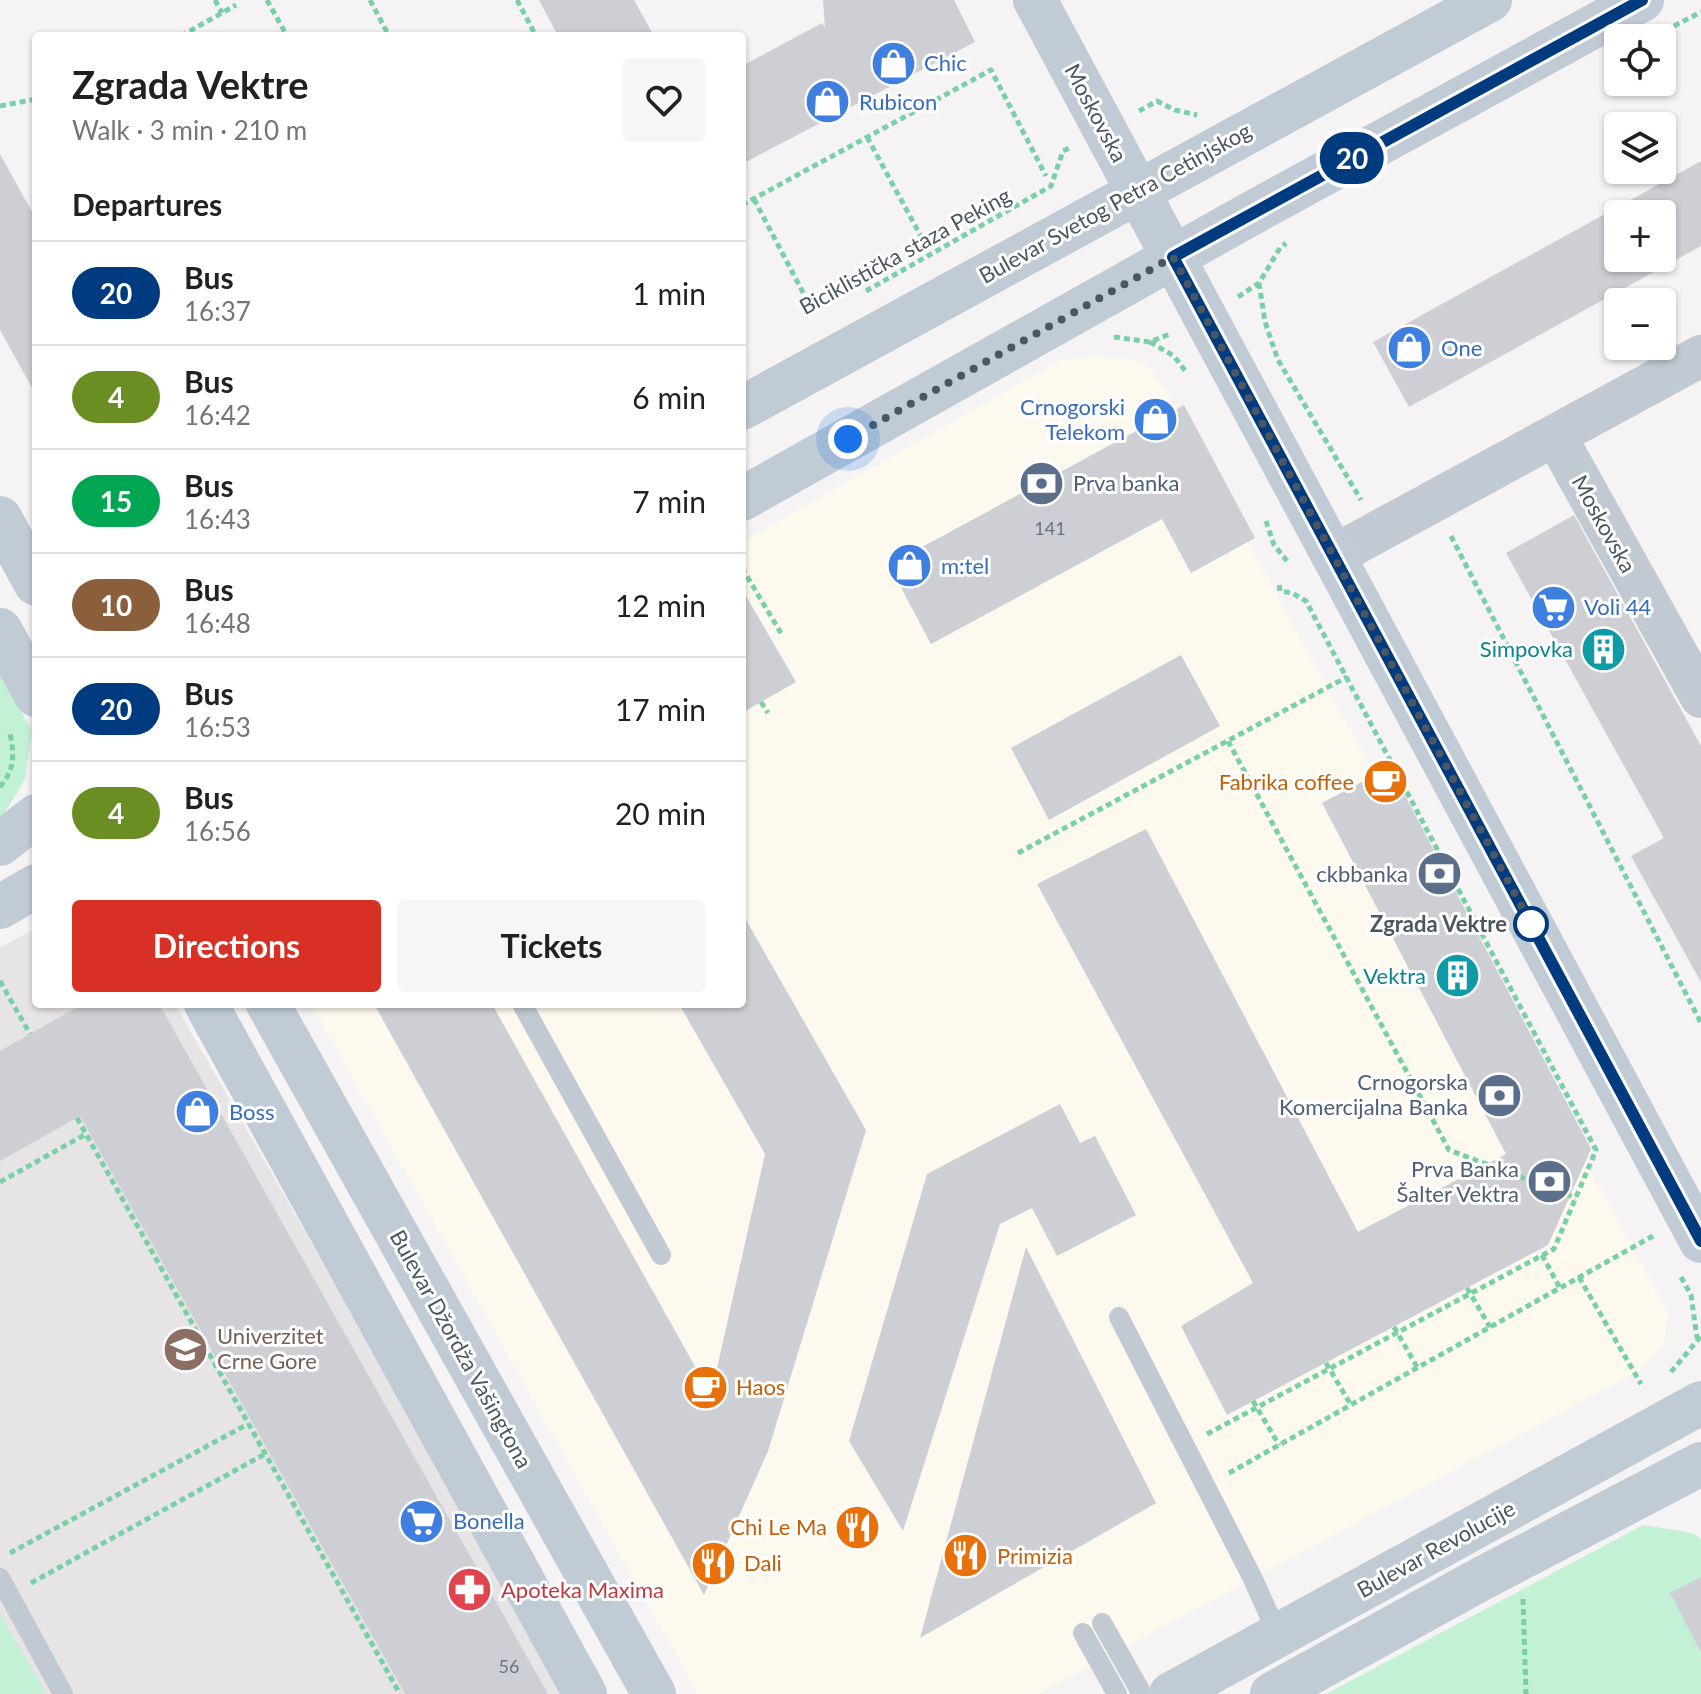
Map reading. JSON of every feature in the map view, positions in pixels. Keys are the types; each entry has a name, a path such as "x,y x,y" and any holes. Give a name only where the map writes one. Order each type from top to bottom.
{"main road":[{"name":"Moskovska","path":"1035,0 1701,1241"},
{"name":"Bulevar Svetog Petra Cetinjskog","path":"746,406 1490,0"},
{"path":"746,497 1173,257 1642,0"},
{"path":"0,518 32,577"},
{"path":"0,630 32,688"},
{"path":"0,844 32,819"},
{"path":"0,907 32,888"},
{"path":"208,1008 585,1694"},
{"name":"Bulevar Džordža Vašingtona","path":"270,1008 654,1694"},
{"name":"Bulevar Revolucije","path":"1171,1694 1701,1403"},
{"path":"1272,1694 1481,1579 1701,1464"}],"street":[{"path":"1333,556 1701,356"},
{"name":"Moskovska","path":"1555,435 1701,697"}],"lane":[{"path":"524,1008 661,1255"},
{"path":"1119,1317 1252,1577 1279,1637"},
{"path":"4,1586 63,1694"},
{"path":"1102,1623 1142,1694"},
{"path":"1083,1633 1117,1694"}],"path":[{"path":"215,0 222,13"},
{"path":"267,0 285,32"},
{"path":"370,0 387,32"},
{"path":"517,0 534,32"},
{"path":"188,32 236,5"},
{"path":"746,203 991,70 1046,176"},
{"path":"0,106 32,100"},
{"path":"867,137 924,242"},
{"name":"Biciklistička staza Peking","path":"864,292 1051,186 1063,151"},
{"path":"754,199 809,304"},
{"path":"1259,283 1265,322 1278,360 1362,502"},
{"path":"1433,501 1701,1023"},
{"path":"746,575 781,633"},
{"path":"1185,1446 1469,1290 1554,1249 1596,1150 1306,601 1292,593 1280,591 1279,584"},
{"path":"1018,853 1347,677"},
{"path":"761,702 768,713"},
{"path":"0,735 10,734 14,753 10,774 0,787"},
{"path":"1228,741 1449,1150 1576,1198"},
{"path":"0,981 30,1034"},
{"path":"77,1118 400,1694"},
{"path":"0,1182 86,1134"},
{"path":"1205,1487 1654,1236"},
{"path":"1542,1255 1560,1288"},
{"path":"1579,1277 1641,1384"},
{"path":"1469,1290 1490,1327"},
{"path":"1395,1330 1417,1368"},
{"path":"1328,1366 1351,1405"},
{"path":"1253,1401 1279,1445"},
{"path":"0,1558 248,1424"},
{"path":"4,1586 265,1454"},
{"path":"1523,1598 1526,1694"}],"shaded area":[{"path":"1092,356 1134,359 1151,370 1165,390 1668,1313 1664,1342 1639,1371 1038,1694 698,1694 313,1008 746,1008 746,540 1061,360"},
{"name":"Univerzitet Crne Gore","path":"32,930 32,1008 177,1008 569,1694 0,1694 0,948"}],"green space":[{"path":"0,674 32,731 25,779 0,821"},
{"path":"1643,1525 1693,1533 1701,1539 1701,1694 1326,1694"},
{"path":"0,1614 46,1694 0,1694"}],"building":[{"path":"539,0 634,0 652,32 556,32"},
{"path":"823,0 954,0 975,42 746,162 746,64 822,23 825,28"},
{"path":"0,154 32,212 32,388 0,330"},
{"path":"1701,161 1701,246 1676,260 1676,200 1630,200 1659,184 1676,184 1676,175"},
{"path":"1604,215 1604,272 1654,272 1625,288 1604,288 1604,299 1409,407 1373,342"},
{"path":"1184,405 1255,538 1191,573 1162,519 931,644 889,565"},
{"name":"Simpovka","path":"1574,515 1701,746 1701,982 1631,856 1664,838 1506,553"},
{"path":"746,596 796,682 746,711"},
{"path":"1181,655 1220,726 1049,820 1011,748"},
{"path":"1390,767 1591,1149 1548,1245 1227,1415 1181,1326 1253,1283 1037,884 1146,829 1358,1232 1506,1154 1322,803"},
{"path":"746,920 866,1130 768,1451 704,1595 376,1008 494,1008 711,1395 765,1154 681,1008 746,1008"},
{"path":"76,1008 161,1008 548,1694 405,1694 80,1116 0,1161 0,1051"},
{"path":"1060,1104 1080,1143 1095,1136 1136,1215 1057,1256 1032,1208 1000,1224 903,1531 849,1441 927,1174"},
{"path":"1026,1247 1156,1503 920,1638"},
{"path":"1701,1577 1701,1652 1670,1593"}],"bus line":[{"name":"20","path":"1642,0 1173,257 1701,1241"}],"place":[{"name":"Chic","path":"893,63"},
{"name":"Rubicon","path":"828,102"},
{"name":"One","path":"1410,348"},
{"name":"Crnogorski Telekom","path":"1156,420"},
{"name":"Prva banka","path":"1042,483"},
{"name":"m:tel","path":"910,566"},
{"name":"Voli 44","path":"1553,607"},
{"name":"Simpovka","path":"1604,649"},
{"name":"Fabrika coffee","path":"1385,782"},
{"name":"ckbbanka","path":"1439,874"},
{"name":"Zgrada Vektre","path":"1531,924"},
{"name":"Vektra","path":"1457,976"},
{"name":"Crnogorska Komercijalna Banka","path":"1499,1095"},
{"name":"Boss","path":"198,1112"},
{"name":"Prva Banka Šalter Vektra","path":"1550,1182"},
{"name":"Univerzitet Crne Gore","path":"186,1349"},
{"name":"Haos","path":"705,1387"},
{"name":"Bonella","path":"422,1521"},
{"name":"Chi Le Ma","path":"858,1527"},
{"name":"Primizia","path":"966,1556"},
{"name":"Dali","path":"713,1563"},
{"name":"Apoteka Maxima","path":"470,1590"}],"route":[{"path":"848,439 1173,257 1531,924"}]}
